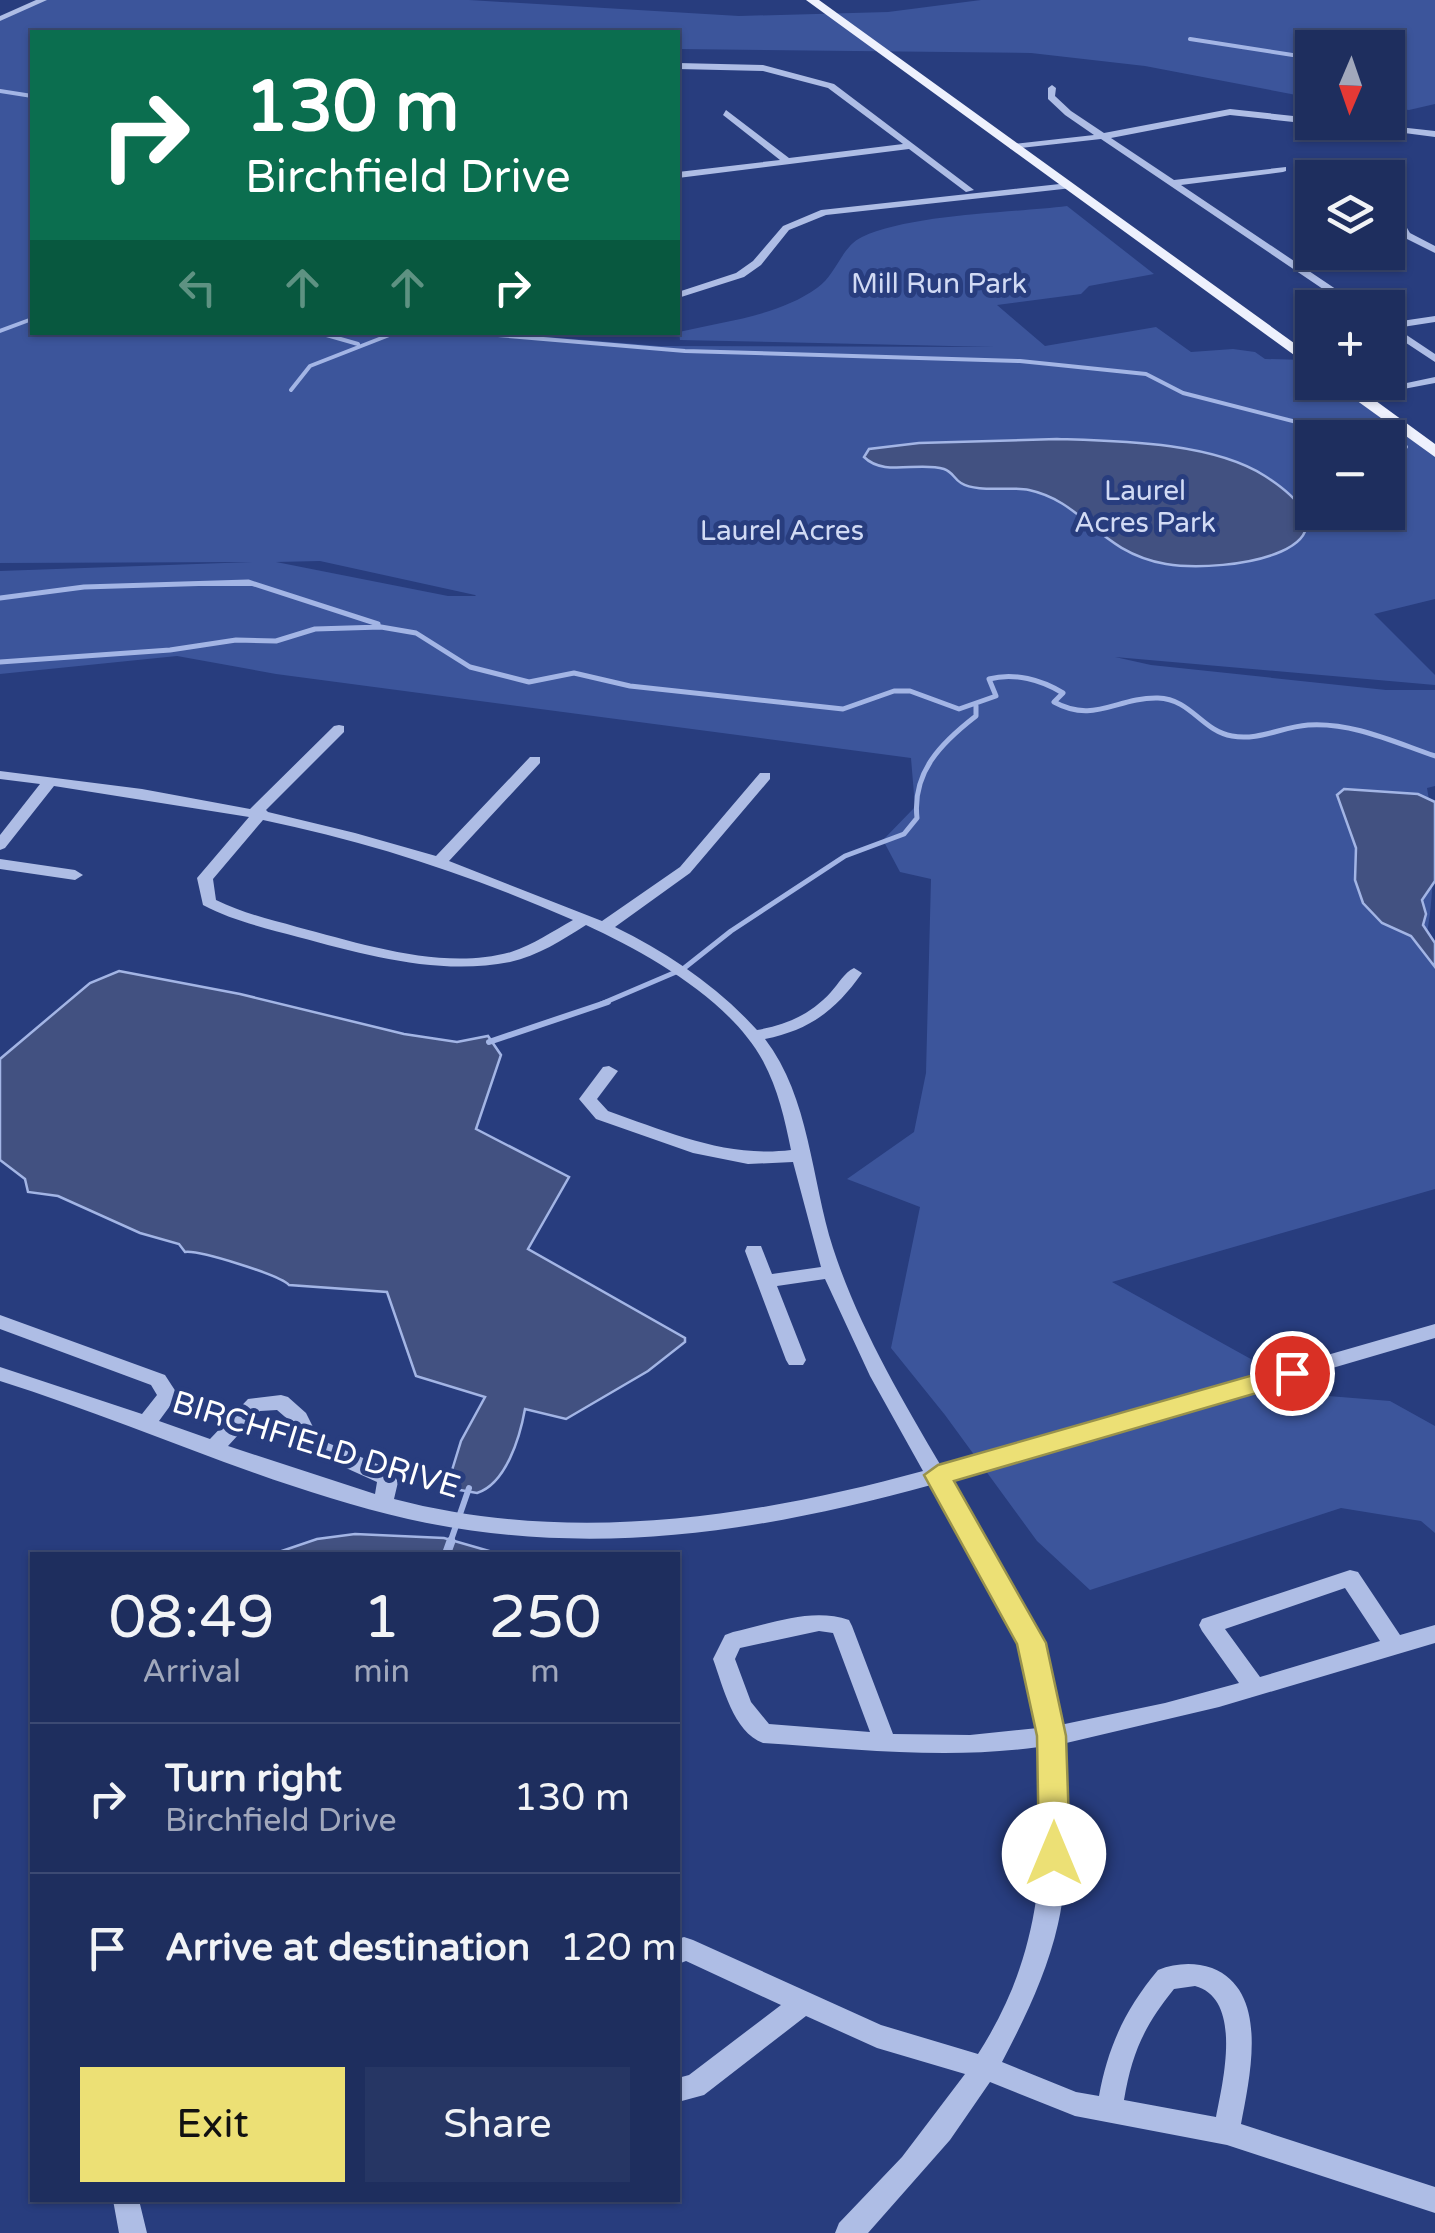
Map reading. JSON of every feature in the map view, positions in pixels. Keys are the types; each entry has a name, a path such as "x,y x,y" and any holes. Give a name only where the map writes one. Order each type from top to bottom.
{"main road":[{"path":"812,0 1295,351"},
{"path":"1363,400 1435,452"}],"street":[{"path":"0,19 43,0"},
{"path":"680,66 751,67 812,79 844,94 969,190"},
{"path":"1052,88 1051,97 1058,105 1332,290"},
{"path":"1014,147 1105,136 1230,112 1295,119"},
{"path":"726,113 787,161"},
{"path":"1405,131 1435,134"},
{"path":"680,174 912,146"},
{"path":"1172,183 1283,169"},
{"path":"890,202 969,190 1062,183"},
{"path":"680,294 740,275 762,257 780,234 802,219 850,206 1062,183"},
{"path":"1405,233 1435,250"},
{"path":"1405,324 1435,320"},
{"path":"1405,338 1435,358"},
{"path":"1405,386 1435,380"},
{"path":"339,729 258,813 205,878 209,902 232,914 424,959 459,963 523,953 585,919"},
{"path":"439,862 535,760"},
{"path":"0,775 258,813 439,862 604,927 694,981 753,1036 782,1088 832,1272 880,1378 1032,1643 1052,1736 1056,1834 1045,1928 1021,1994 984,2069 908,2172 850,2233"},
{"path":"604,927 651,897 696,860 765,776"},
{"path":"0,845 50,781"},
{"path":"0,864 75,875"},
{"path":"753,1036 810,1022 829,1007 854,974"},
{"path":"609,1070 588,1099 602,1115 738,1160 769,1161 801,1155"},
{"path":"754,1251 796,1360"},
{"path":"766,1281 832,1272"},
{"path":"0,1322 158,1380 168,1395 144,1424"},
{"name":"BIRCHFIELD DRIVE","path":"0,1374 382,1503 468,1522 564,1533 623,1534 753,1521 938,1475 1435,1331"},
{"path":"215,1447 255,1404 281,1402 299,1418 311,1444 384,1476 388,1482 382,1503"},
{"path":"1254,1686 1210,1626 1350,1578 1396,1645"},
{"path":"884,1740 842,1626 819,1622 733,1642 724,1659 742,1707 763,1733 884,1740 972,1744 1108,1726 1435,1634"},
{"path":"680,1951 684,1948 878,2036 984,2069 1075,2104 1228,2132 1435,2200"},
{"path":"1108,2112 1118,2058 1130,2024 1167,1978 1201,1975 1228,1992 1238,2018 1240,2043 1228,2132"},
{"path":"680,2090 695,2086 802,2004"},
{"path":"126,2202 134,2233"}],"green space":[{"path":"42,0 469,0 739,16 888,12 981,0 1435,0 1435,104 1409,110 1405,109 1405,30 1295,30 1295,95 1145,66 1031,53 680,49 680,30 30,30 30,335 523,335 659,346 995,347 680,340 679,335 751,316 802,297 830,276 855,241 883,229 934,219 1067,206 1154,274 1089,286 1081,294 997,305 1045,346 1156,327 1191,352 1233,349 1255,352 1265,359 1295,360 1295,400 1363,400 1390,420 1295,420 1295,530 1405,530 1405,430 1435,452 1435,599 1374,614 1435,675 1435,685 1115,657 1151,665 1386,690 1435,690 1435,786 1427,788 1433,861 1427,933 1435,944 1435,1189 1112,1282 1316,1395 1390,1401 1435,1426 1435,1533 1421,1521 1341,1508 1090,1590 1037,1541 891,1348 920,1207 847,1179 914,1132 926,1073 931,879 900,872 883,840 915,807 911,758 276,674 177,656 0,674 0,571 252,562 0,563 0,20","holes":["320,561 476,596 448,596 276,562"]}],"shaded area":[{"path":"1108,441 1219,456 1265,476 1295,500 1295,530 1303,530 1300,539 1281,551 1254,560 1223,565 1166,564 1124,549 1048,496 1021,489 976,488 961,483 944,469 881,466 864,457 869,449 919,443"},
{"path":"1344,789 1418,794 1435,802 1435,881 1422,900 1426,914 1423,925 1435,943 1435,967 1411,936 1382,923 1363,903 1355,880 1356,848 1337,795"},
{"path":"119,971 240,994 404,1034 457,1042 488,1036 501,1055 476,1129 569,1177 528,1249 685,1338 685,1342 648,1371 566,1419 525,1409 515,1446 496,1480 477,1493 460,1490 449,1480 461,1441 485,1397 416,1376 387,1292 289,1285 239,1264 185,1252 179,1244 140,1233 58,1196 28,1192 25,1179 0,1160 0,1059 90,983"},
{"path":"355,1534 444,1538 493,1552 279,1552 317,1539"}],"waterway":[{"path":"1190,39 1295,55"},
{"path":"0,91 30,96"},
{"path":"0,331 30,320"},
{"path":"326,335 358,344"},
{"path":"291,390 310,366 389,335"},
{"path":"497,335 685,351 1020,361 1146,374 1183,393 1295,422"},
{"path":"173,584 182,584"},
{"path":"0,598 84,587 182,584"},
{"path":"182,584 254,584"},
{"path":"182,584 254,584"},
{"path":"254,584 378,624"},
{"path":"0,662 170,650 236,640 276,641 315,629 381,627 416,633 470,667 529,682 574,673 630,686 843,709 894,691 910,691 959,709 996,696 989,679 1018,677 1063,693 1054,702 1081,711 1158,698 1179,704 1212,728 1232,736 1251,737 1298,726 1324,725 1373,734 1435,756"},
{"path":"601,1004 683,969 731,931 845,856 904,834 917,818 919,786 931,760 976,716 976,706"},
{"path":"489,1042 608,1002"},
{"path":"450,1543 469,1488"},
{"path":"447,1552 451,1541"}],"route":[{"path":"1054,1854 1052,1736 1032,1643 938,1475 1292,1373"}],"park label":[{"name":"Mill Run Park","path":"939,284"},
{"name":"Laurel Acres Park","path":"1145,507"},
{"name":"Laurel Acres","path":"782,531"}]}
